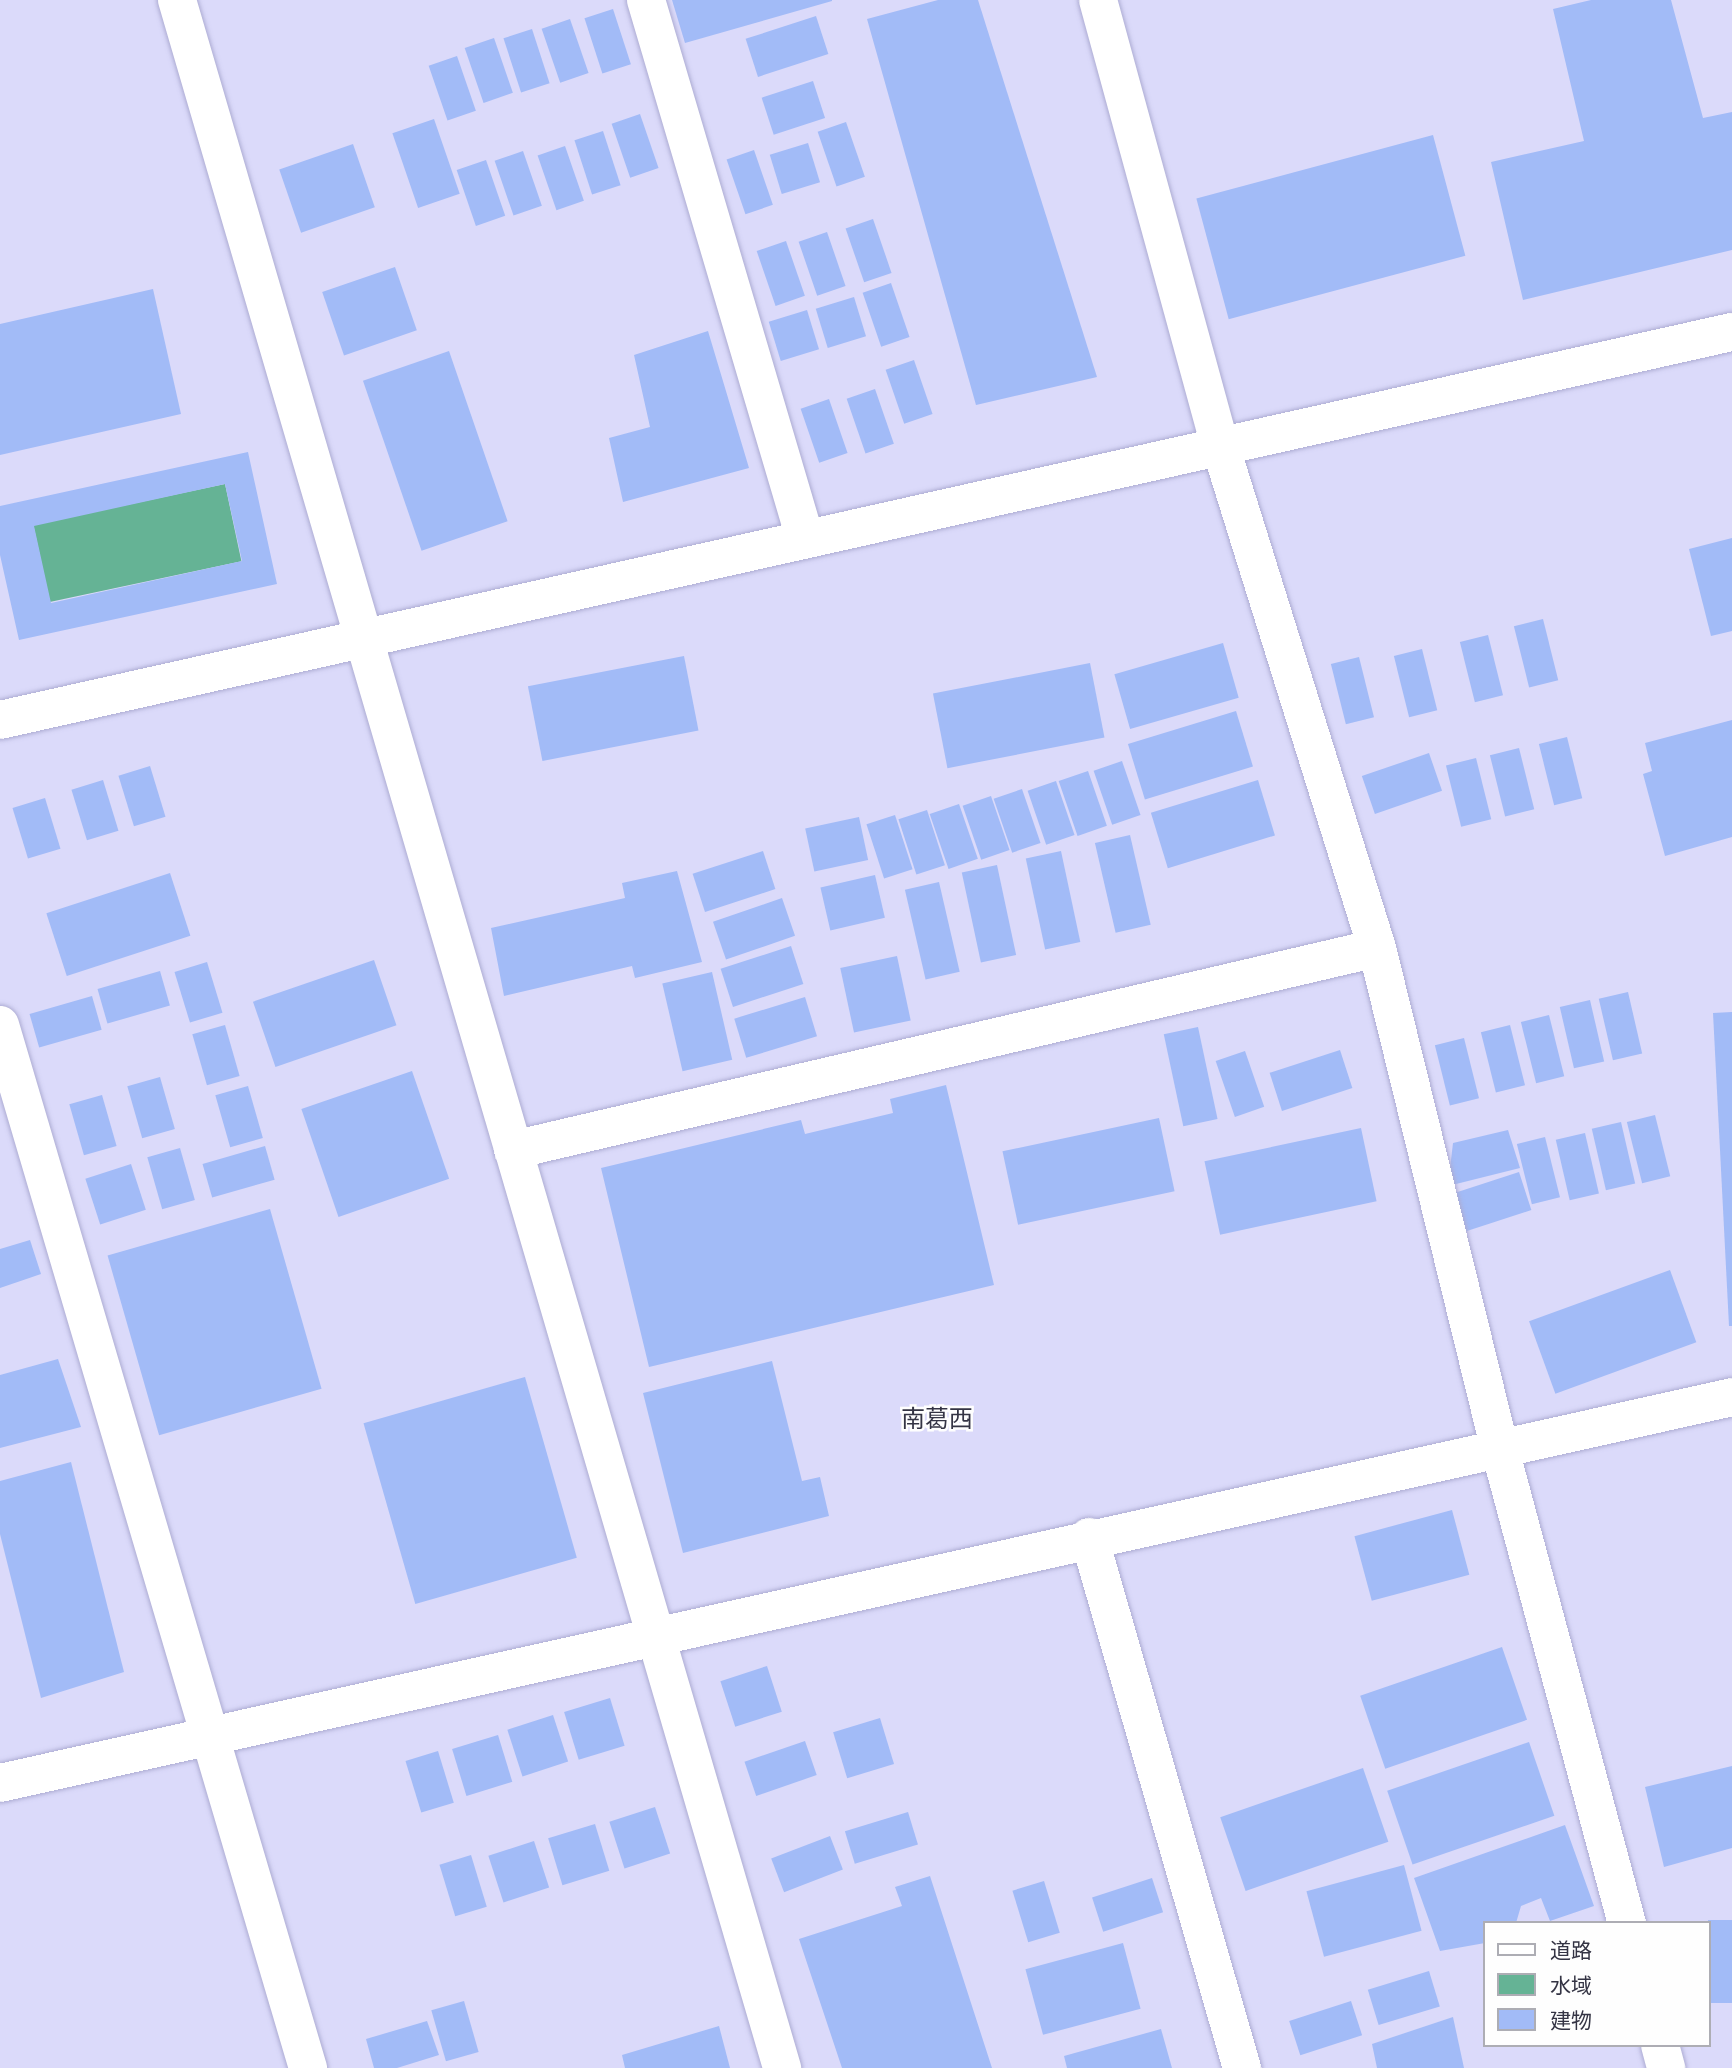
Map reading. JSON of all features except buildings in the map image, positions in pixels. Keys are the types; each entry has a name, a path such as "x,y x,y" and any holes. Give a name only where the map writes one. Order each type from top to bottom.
{"street":[{"path":"177,0 782,2068"},
{"path":"646,0 805,538"},
{"path":"1098,0 1220,444 1377,948 1499,1447 1627,1921"},
{"path":"0,720 1220,444 1732,332"},
{"path":"513,1150 1377,948"},
{"path":"0,1025 308,2068"},
{"path":"0,1783 1088,1537 1732,1397"},
{"path":"1088,1537 1242,2068"},
{"path":"1661,2047 1667,2068"}],"water":[{"path":"225,484 241,561 50,602 33,525"}],"district":[{"name":"南葛西","path":"937,1420"}]}
